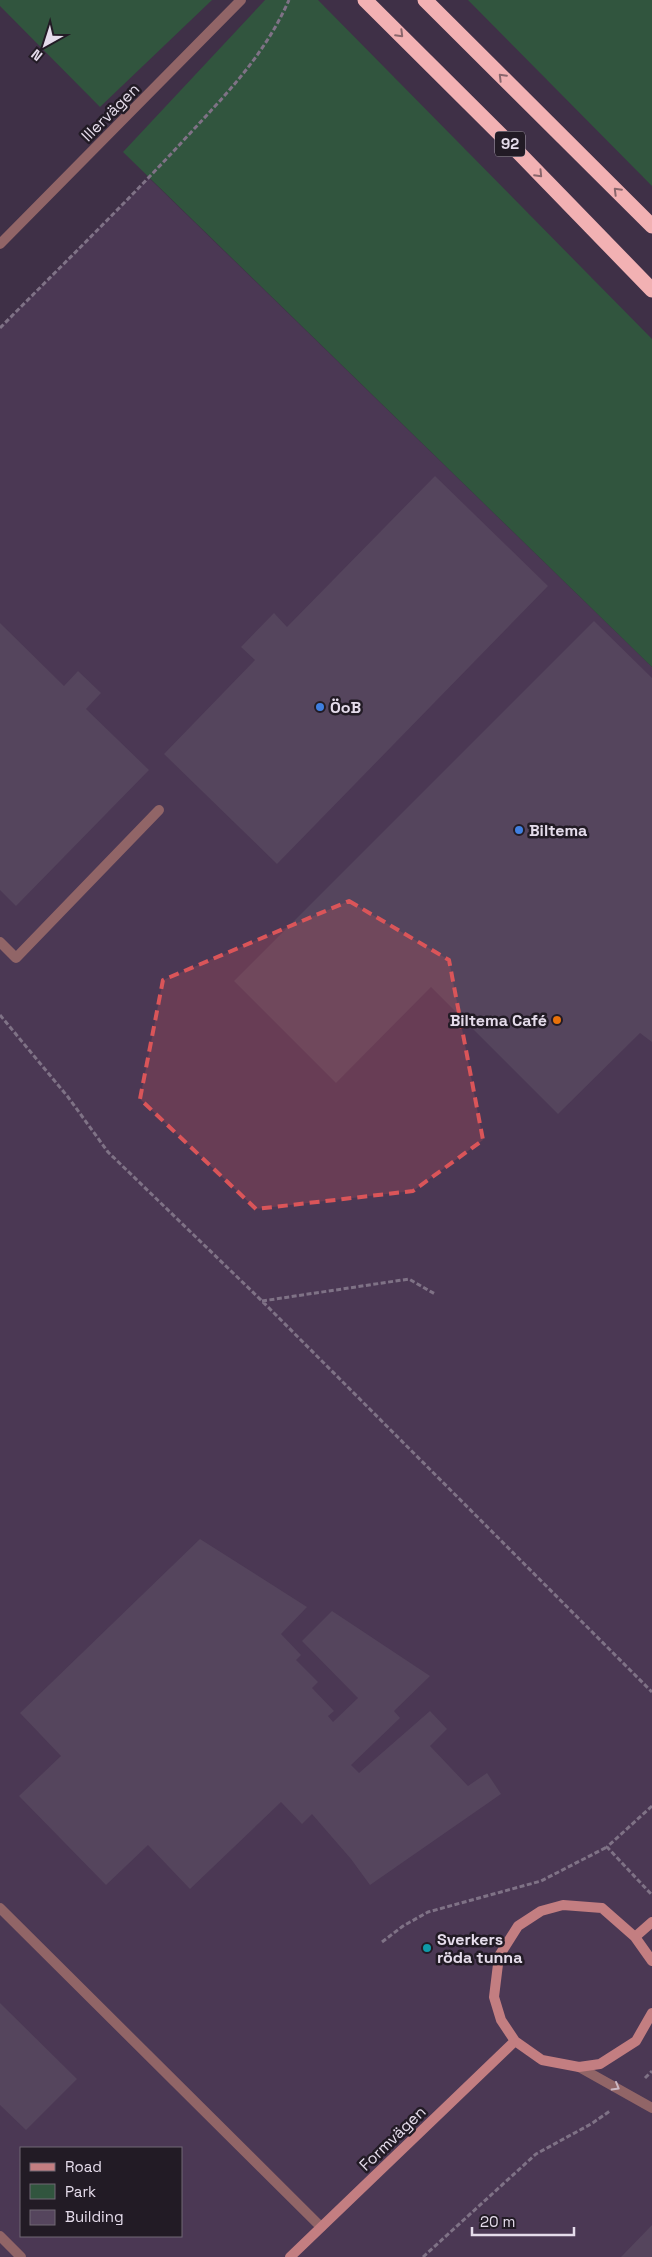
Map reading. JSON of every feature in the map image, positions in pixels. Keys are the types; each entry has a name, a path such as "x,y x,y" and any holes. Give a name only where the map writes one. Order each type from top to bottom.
{"highway":[{"name":"92","path":"365,0 520,154 652,290"},
{"name":"92","path":"425,0 652,226"}],"street":[{"name":"Illervägen","path":"0,244 242,0"},
{"path":"0,942 16,958 159,810"},
{"path":"652,1961 635,1937 602,1908 563,1904 541,1911 518,1926 499,1956 494,1997 501,2020 515,2041 542,2060 579,2067 652,2108"},
{"path":"0,1908 322,2226"},
{"path":"635,1937 652,1922"},
{"path":"579,2067 600,2064 636,2041 652,2013"},
{"name":"Formvägen","path":"290,2257 515,2041"},
{"path":"0,2236 21,2257"}],"path":[{"path":"0,328 150,178 244,75 276,30 289,0"},
{"path":"0,1015 68,1097 108,1152 262,1301 652,1692"},
{"path":"262,1301 409,1279 435,1294"},
{"path":"382,1942 402,1926 428,1912 541,1881 607,1847 652,1806"},
{"path":"607,1847 652,1895"},
{"path":"423,2257 536,2154 591,2124 607,2113 652,2071"}],"highlighted area":[{"path":"349,901 449,960 483,1140 413,1191 256,1209 140,1099 163,980"}],"shaded area":[{"path":"149,178 652,667 652,2257 0,2257 0,328"}],"green space":[{"path":"0,0 212,0 100,107 0,6"},
{"path":"265,0 318,0 652,339 652,667 123,152"},
{"path":"468,0 652,0 652,186"}],"building":[{"name":"ÖoB","path":"435,476 548,586 277,864 164,754 255,660 241,647 274,613 287,627"},
{"name":"Biltema","path":"594,621 652,678 652,1042 640,1033 558,1114 431,987 336,1083 234,981"},
{"path":"0,623 64,686 78,671 101,693 86,709 149,770 16,906 0,890"},
{"path":"200,1539 307,1607 281,1634 301,1655 296,1660 318,1682 312,1688 334,1711 328,1716 333,1722 358,1698 302,1641 332,1611 430,1676 394,1711 400,1718 351,1765 359,1773 430,1711 447,1729 430,1746 468,1786 487,1773 501,1794 370,1885 351,1859 312,1814 302,1824 281,1802 190,1889 148,1845 106,1885 19,1796 61,1756 20,1713"},
{"path":"0,2003 77,2079 26,2130 0,2105"},
{"path":"652,2225 652,2257 621,2257"}],"place":[{"name":"ÖoB","path":"320,707"},
{"name":"Biltema","path":"519,830"},
{"name":"Biltema Café","path":"557,1020"},
{"name":"Sverkers röda tunna","path":"427,1948"}]}
